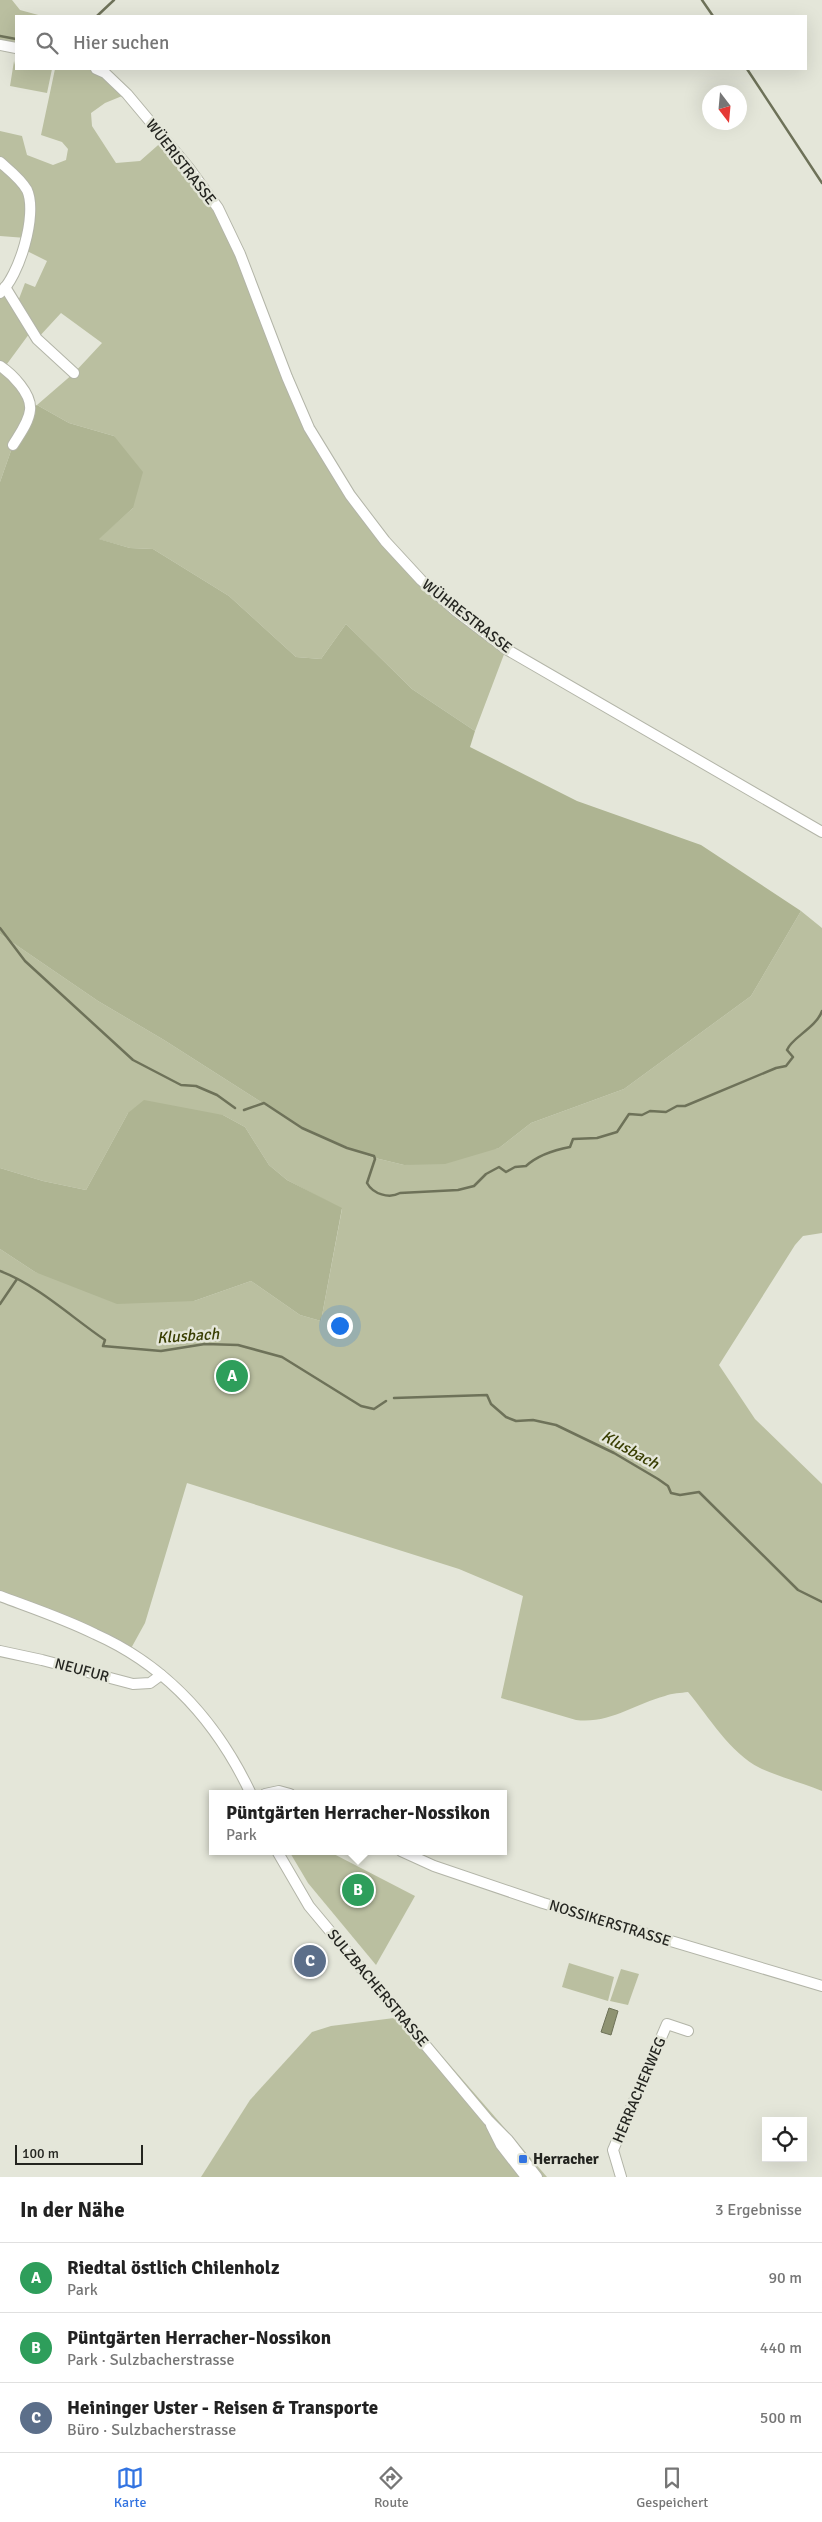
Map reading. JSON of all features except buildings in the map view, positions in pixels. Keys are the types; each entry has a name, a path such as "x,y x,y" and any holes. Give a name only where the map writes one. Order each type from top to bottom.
{"street":[{"path":"0,45 15,48"},
{"name":"WÜERISTRASSE","path":"98,70 105,73 127,94 189,168 218,208 246,270"},
{"path":"0,162 27,191 31,214 24,248 3,290 37,339 74,373"},
{"name":"WÜHRESTRASSE","path":"246,270 287,377 309,428 327,459 385,541 421,580 456,611 506,649 822,832"},
{"path":"0,366 22,389 31,408 29,416 13,445"},
{"path":"0,1596 96,1634 129,1652 161,1676 210,1724 239,1768 249,1790"},
{"name":"NEUFUR","path":"0,1651 133,1684 150,1684 161,1676"},
{"name":"SULZBACHERSTRASSE","path":"280,1855 309,1906 488,2120 508,2140 537,2177"},
{"name":"NOSSIKERSTRASSE","path":"410,1855 434,1866 543,1903 822,1986"},
{"name":"HERRACHERWEG","path":"621,2177 613,2150 667,2024 688,2031"},
{"name":"SULZBACHERSTRASSE","path":"488,2120 498,2142 526,2177"}],"shaded area":[{"path":"0,0 12,0 20,10 38,15 15,15 15,48 0,45"},
{"path":"14,61 15,70 52,70 47,93 10,86"},
{"path":"55,70 97,70 127,94 105,103 91,113 92,126 116,163 140,161 165,139 218,208 327,459 421,580 506,649 475,731 412,689 346,624 321,659 296,657 229,596 153,549 130,548 98,539 133,508 114,436 69,423 37,405 74,373 102,343 61,313 37,339 32,330 4,368 31,408 13,445 0,482 0,293 17,304 25,283 35,287 47,261 23,249 26,238 0,236 0,131 22,136 27,155 53,165 66,160 68,149 62,142 41,135"},
{"path":"37,405 69,423 114,436 143,472 133,508 99,539 130,548 153,549 229,596 296,657 321,659 346,624 412,689 475,731 470,747 577,801 701,845 801,911 751,996 624,1089 531,1123 499,1148 445,1164 404,1165 371,1157 302,1128 164,1040 98,1001 0,934 0,482 13,445 31,408"},
{"path":"801,911 822,928 822,1233 803,1236 795,1245 719,1365 755,1419 822,1484 822,1791 760,1768 749,1761 721,1734 688,1692 668,1695 611,1716 588,1720 576,1720 501,1698 523,1596 459,1569 187,1483 145,1623 129,1652 0,1595 0,1249 35,1272 194,1301 251,1281 300,1315 321,1321 342,1209 287,1180 269,1165 245,1127 223,1115 128,1113 86,1190 43,1181 0,1168 0,934 98,1001 164,1040 302,1128 371,1157 404,1165 499,1148 531,1123 624,1089 751,996"},
{"path":"144,1100 223,1115 245,1127 269,1165 287,1180 342,1208 321,1321 300,1315 251,1281 194,1301 117,1304 35,1272 0,1249 0,1168 43,1181 86,1190 128,1113"},
{"path":"291,1855 336,1855 415,1896 376,1965 308,1883"},
{"path":"569,1963 614,1977 608,2001 562,1987"},
{"path":"621,1969 639,1974 628,2005 610,2001"},
{"path":"609,2008 618,2011 611,2035 601,2032"},
{"path":"402,2017 416,2026 547,2177 201,2177 250,2100 312,2032 331,2026"}],"waterway":[{"path":"98,15 114,0"},
{"path":"702,0 712,15"},
{"path":"0,36 15,39"},
{"path":"748,70 822,183"},
{"path":"0,928 25,961 133,1060 181,1085 196,1086 217,1095 235,1108"},
{"path":"244,1110 264,1103 302,1128 347,1148 374,1156 375,1159 367,1183 377,1193 391,1196 400,1193 458,1190 474,1186 486,1174 499,1167 506,1172 515,1167 526,1166 546,1154 570,1147 573,1139 597,1138 617,1132 629,1114 642,1115 650,1111 666,1112 776,1068 786,1066 793,1057 787,1050 789,1046 815,1023 822,1011"},
{"name":"Klusbach","path":"0,1271 28,1285 54,1302 105,1340 103,1346 161,1351 205,1344 238,1345 282,1357 361,1406 374,1409 386,1401"},
{"path":"0,1304 17,1279"},
{"name":"Klusbach","path":"394,1398 487,1395 491,1404 506,1417 516,1421 533,1420 556,1425 614,1453 658,1479 668,1486 671,1493 680,1495 699,1492 798,1590 822,1602"}],"place":[{"name":"Riedtal östlich Chilenholz","path":"232,1376"},
{"name":"Püntgärten Herracher-Nossikon","path":"358,1890"},
{"name":"Heininger Uster - Reisen & Transporte","path":"310,1961"},
{"name":"Herracher","path":"523,2159"}]}
